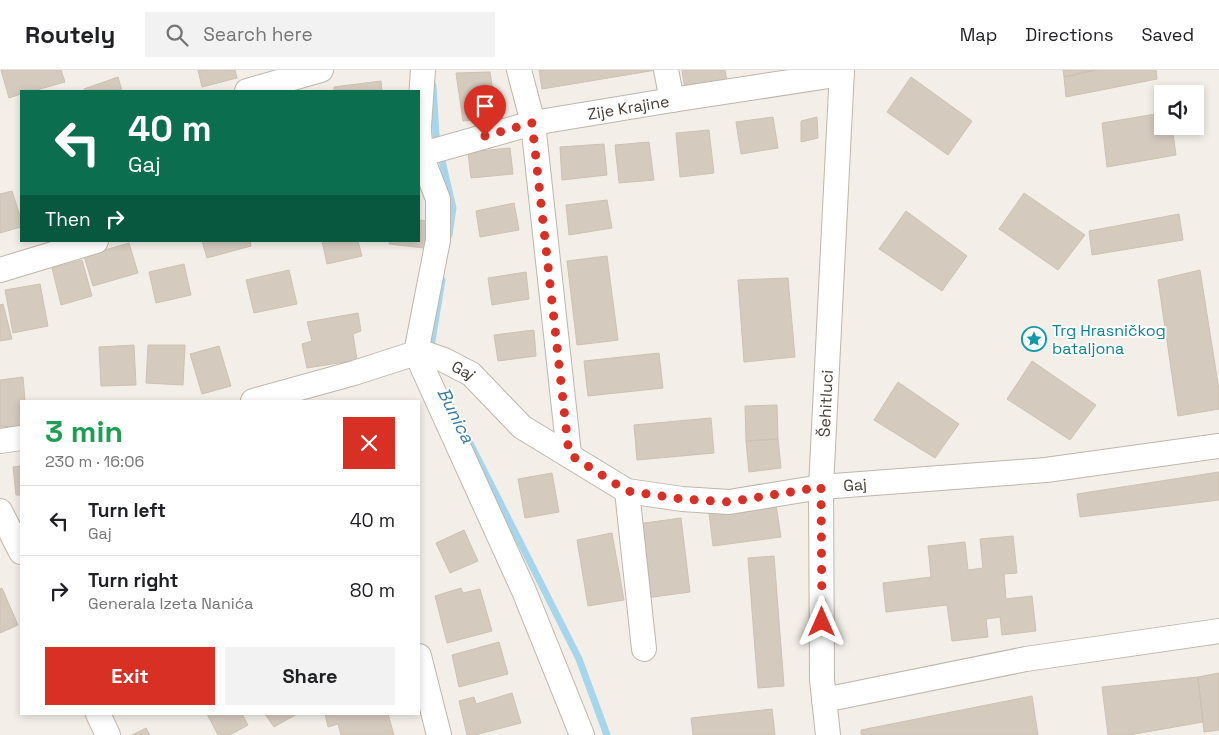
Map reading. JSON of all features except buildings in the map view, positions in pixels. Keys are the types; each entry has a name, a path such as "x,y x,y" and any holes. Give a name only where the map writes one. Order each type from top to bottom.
{"street":[{"path":"251,90 321,70"},
{"path":"420,112 423,70"},
{"path":"519,70 532,123 569,454"},
{"path":"666,70 672,100"},
{"name":"Zije Krajine","path":"424,154 532,123 842,72"},
{"name":"Šehitluci","path":"828,735 822,680 821,487 842,72"},
{"path":"257,400 354,373 429,356 438,240 438,200 420,136"},
{"path":"0,270 93,242"},
{"name":"Gaj","path":"429,356 471,374 522,427 627,491 682,499 729,502 821,487 1046,470 1219,446"},
{"name":"Gaj","path":"429,356 582,735"},
{"path":"0,441 20,438"},
{"path":"627,491 644,649"},
{"path":"0,511 20,550"},
{"path":"824,700 1026,659 1219,631"},
{"path":"420,660 440,735"},
{"path":"98,715 108,735"}],"waterway":[{"name":"Bunica","path":"433,86 436,135 453,208 449,235"},
{"name":"Bunica","path":"432,351 431,347 442,280"},
{"name":"Bunica","path":"466,435 579,659 607,735"}],"place":[{"name":"Trg Hrasničkog bataljona","path":"1034,339"}],"route":[{"path":"485,136 532,123 569,454 627,491 682,499 729,502 821,487 822,622"}]}
